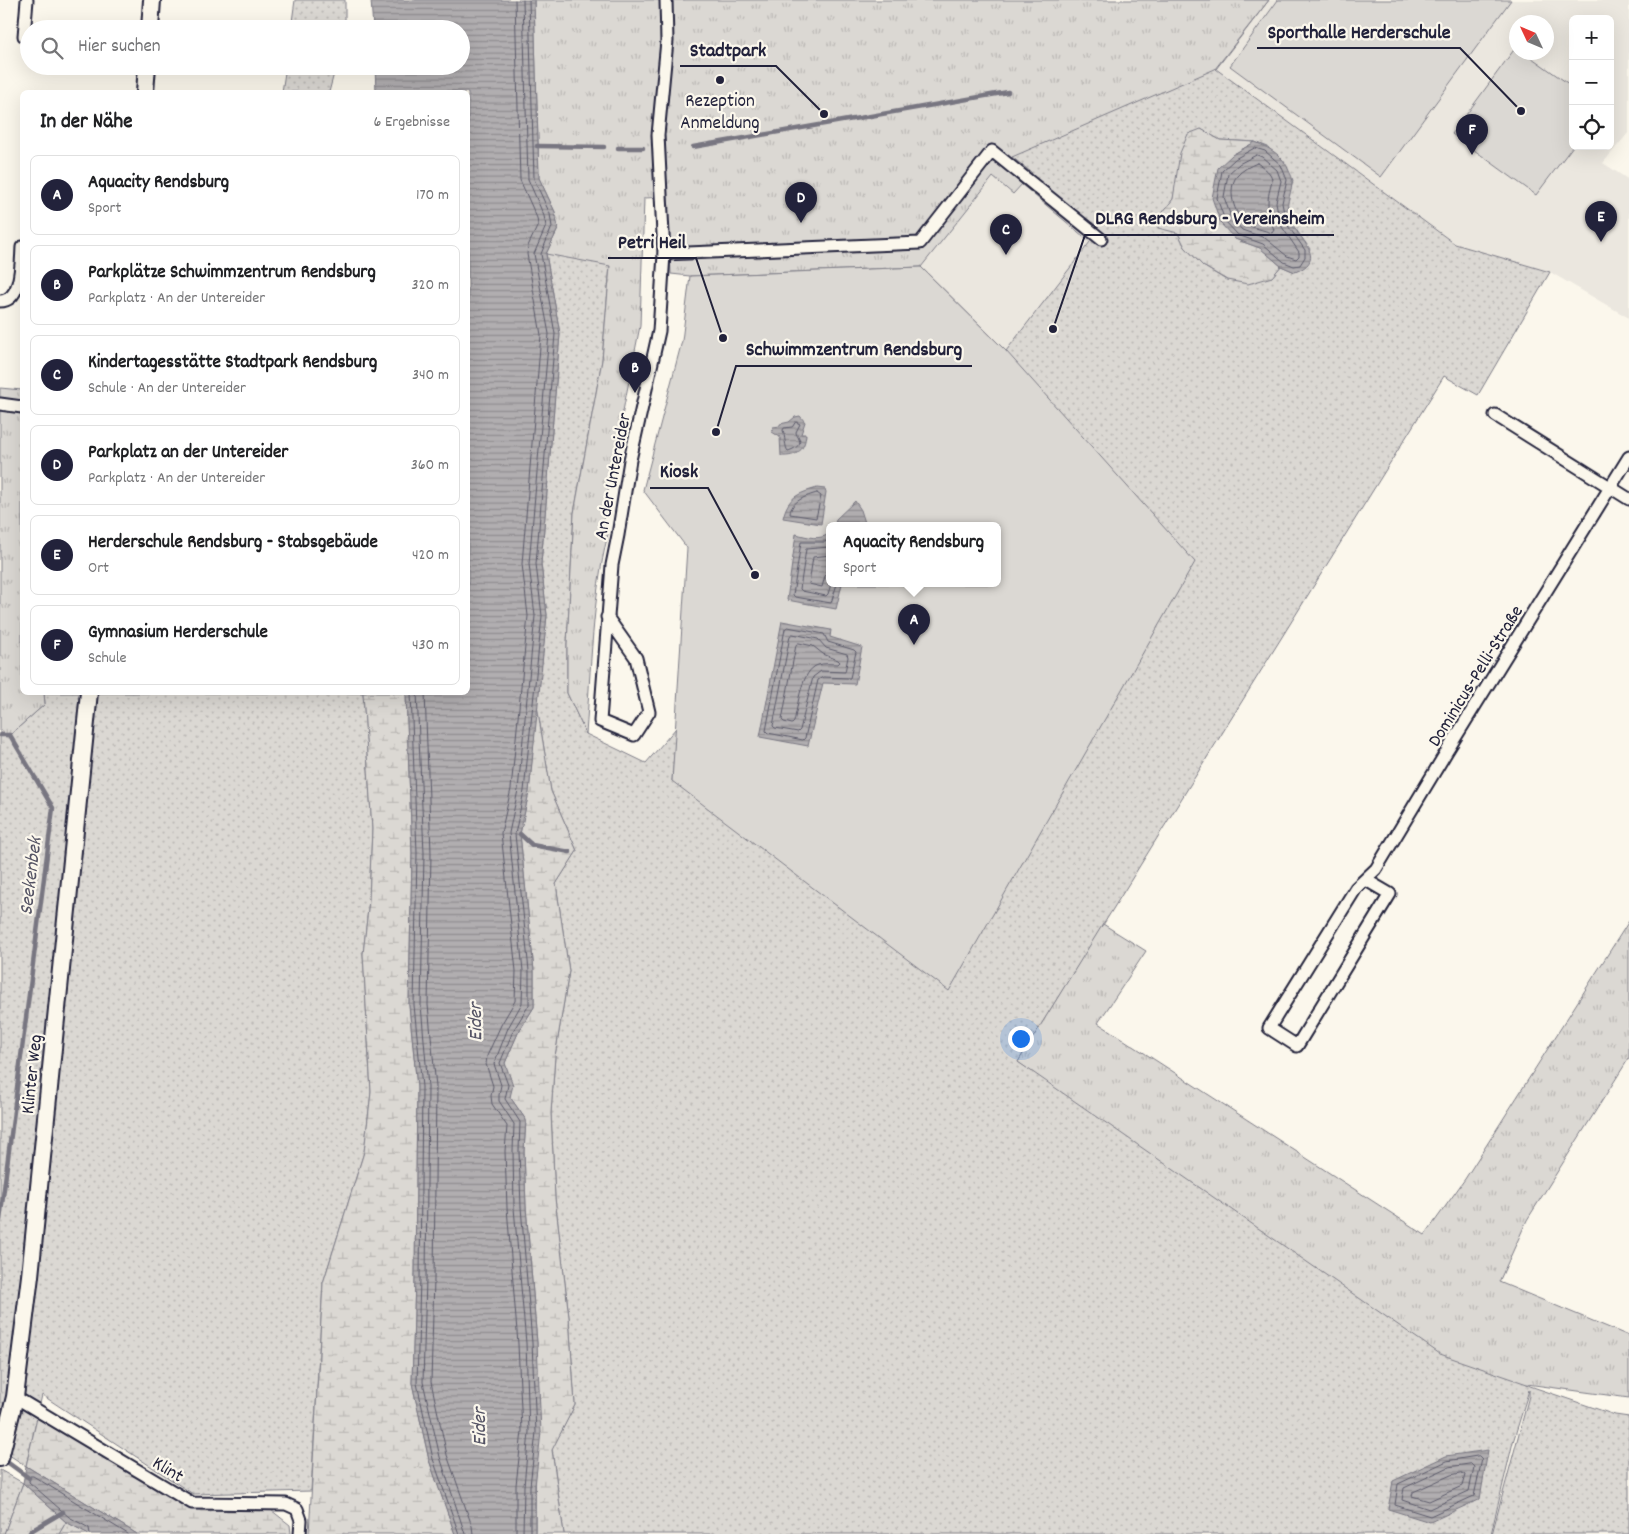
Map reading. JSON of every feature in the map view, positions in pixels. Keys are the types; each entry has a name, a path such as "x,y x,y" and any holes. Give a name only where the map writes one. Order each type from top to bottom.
{"street":[{"path":"25,20 27,0"},
{"path":"151,20 152,0"},
{"name":"An der Untereider","path":"607,617 636,658 648,712 634,735 600,721 607,617 612,565 630,460 659,331 664,254 658,135 667,41 666,0"},
{"path":"145,90 146,75"},
{"path":"664,254 920,243 992,151 1101,239"},
{"path":"0,301 4,301 12,296 17,289 20,278"},
{"path":"0,404 20,407"},
{"path":"1495,415 1629,499"},
{"name":"Dominicus-Pelli-Straße","path":"1366,880 1390,894 1297,1046 1269,1028 1356,888 1376,870 1629,457"},
{"name":"Klinter Weg","path":"0,1458 15,1397 30,1276 90,695"},
{"name":"Klint","path":"15,1397 192,1503 286,1504 297,1509 300,1520 300,1534"}],"shaded area":[{"path":"1269,0 1629,0 1629,132 1614,150 1614,15 1569,15 1569,150 1614,150 1603,163 1629,180 1629,318 1550,272 1455,244 1215,69"},
{"path":"993,177 1013,194 1021,184 1090,242 1006,351 921,267"}],"green space":[{"path":"295,0 345,0 345,20 292,20"},
{"path":"534,0 610,265 602,360 574,513 567,644 567,693 586,734 646,763 676,728 672,781 993,587 1001,587 1001,522 996,522 896,267 921,267 1006,351 1090,242 1021,184 1032,173 1011,157 1160,0 1269,0 1216,69 1455,244 1550,272 1478,395 1444,376 1018,1062 1530,1386 1615,1415 1629,1417 1629,1534 1492,1534 1529,1390 1513,1442 1491,1534 564,1534 552,1449 575,1405 569,1317 555,1198 551,1113 555,1056 569,971 556,884 577,851 551,791 537,706 547,615 541,564 560,334 546,254 555,212 537,146","holes":["1201,129 1220,140 1255,142 1268,147 1293,180 1287,202 1290,221 1310,249 1295,272 1281,266 1272,277 1226,280 1203,266 1185,247 1178,233 1161,216 1173,199 1177,183"]},
{"path":"534,0 1269,0 1215,69 1012,157 1032,173 1013,194 993,177 921,267 690,276 671,274 667,197 644,198 640,326 601,533 608,534 595,608 586,734 567,693 567,644 574,513 602,360 610,266 546,254 558,229 555,212 539,178"},
{"path":"1278,0 1511,0 1381,177 1230,66"},
{"path":"1509,57 1509,60 1535,60 1569,84 1570,150 1536,195 1452,134"},
{"path":"285,75 334,75 330,90 282,90"},
{"path":"1201,129 1220,140 1255,142 1232,155 1235,239 1260,248 1281,266 1272,277 1248,284 1227,280 1203,266 1185,247 1178,233 1158,228 1160,216 1173,199 1180,153 1188,134"},
{"path":"921,267 1006,351 1195,562 949,991 672,781 687,548 643,490 682,341 690,276"},
{"path":"0,388 20,390 20,695 44,695 45,704 10,735 0,735"},
{"path":"44,695 363,695 372,829 369,900 363,954 371,1092 364,1152 323,1283 311,1491 193,1494 42,1395 26,1466 0,1449 0,735 10,735 45,704"},
{"path":"363,695 406,695 412,853 409,1005 417,1087 412,1383 429,1460 455,1534 309,1534 323,1283 364,1152 371,1092 363,954 369,900 372,829"},
{"path":"537,706 551,791 577,851 556,884 569,971 555,1056 551,1113 555,1198 569,1317 575,1405 552,1450 564,1534 535,1534 537,1343 526,1207 524,1151 526,1120 510,1097 505,1063 518,1033 534,1007 534,971 520,834 529,792"},
{"path":"1629,921 1629,1058 1527,1220 1499,1282 1629,1336 1629,1398 1527,1384 1440,1354 1018,1062 1103,924 1146,951 1098,1023 1425,1235 1465,1179"},
{"path":"37,1418 190,1509 271,1510 290,1525 291,1534 137,1534 26,1466"},
{"path":"0,1470 23,1483 4,1534 0,1534"},
{"path":"23,1483 66,1522 59,1534 4,1534"},
{"path":"66,1522 89,1534 59,1534"}],"water":[{"name":"Eider","path":"371,0 534,0 539,178 555,212 558,229 546,254 560,334 541,564 547,615 529,792 520,834 534,971 534,1007 518,1033 505,1063 513,1085 510,1097 526,1120 524,1151 526,1207 537,1343 541,1432 535,1486 535,1534 455,1534 429,1460 412,1383 417,1087 409,1005 412,853 406,695 470,695 470,90 376,90 375,75 470,75 470,20 372,20"},
{"path":"1255,142 1280,157 1292,176 1288,214 1293,227 1308,247 1310,254 1310,261 1305,267 1295,272 1281,266 1260,248 1235,239 1221,224 1212,198 1218,168 1232,155"},
{"path":"800,416 805,422 801,434 806,434 804,444 796,454 781,456 780,437 772,432 773,427 780,426 780,424"},
{"path":"817,488 825,489 826,492 821,524 783,518 788,505 794,497"},
{"path":"855,501 861,510 865,522 836,522 836,519"},
{"path":"796,534 822,537 826,535 826,587 841,587 836,609 787,600"},
{"path":"782,621 831,630 830,637 862,647 855,684 823,683 808,746 760,737"},
{"path":"1488,1450 1480,1499 1430,1522 1388,1509 1393,1481 1446,1456"},
{"path":"26,1466 137,1534 89,1534 66,1522 23,1483"}],"waterway":[{"path":"693,147 1008,92"},
{"path":"537,146 604,147"},
{"path":"618,148 643,148"},
{"name":"Seekenbek","path":"0,735 10,735 53,808 0,1220"},
{"path":"520,834 532,845 570,852"},
{"path":"3,1459 29,1478"},
{"path":"29,1534 63,1512"}],"place":[{"name":"Rezeption Anmeldung","path":"720,80"},
{"name":"Sporthalle Herderschule","path":"1521,111"},
{"name":"Stadtpark","path":"824,114"},
{"name":"Gymnasium Herderschule","path":"1472,155"},
{"name":"Parkplatz an der Untereider","path":"801,223"},
{"name":"Herderschule Rendsburg - Stabsgebäude","path":"1601,242"},
{"name":"Kindertagesstätte Stadtpark Rendsburg","path":"1006,255"},
{"name":"DLRG Rendsburg - Vereinsheim","path":"1053,329"},
{"name":"Petri Heil","path":"723,338"},
{"name":"Parkplätze Schwimmzentrum Rendsburg","path":"635,393"},
{"name":"Schwimmzentrum Rendsburg","path":"716,432"},
{"name":"Kiosk","path":"755,575"},
{"name":"Aquacity Rendsburg","path":"914,645"}]}
